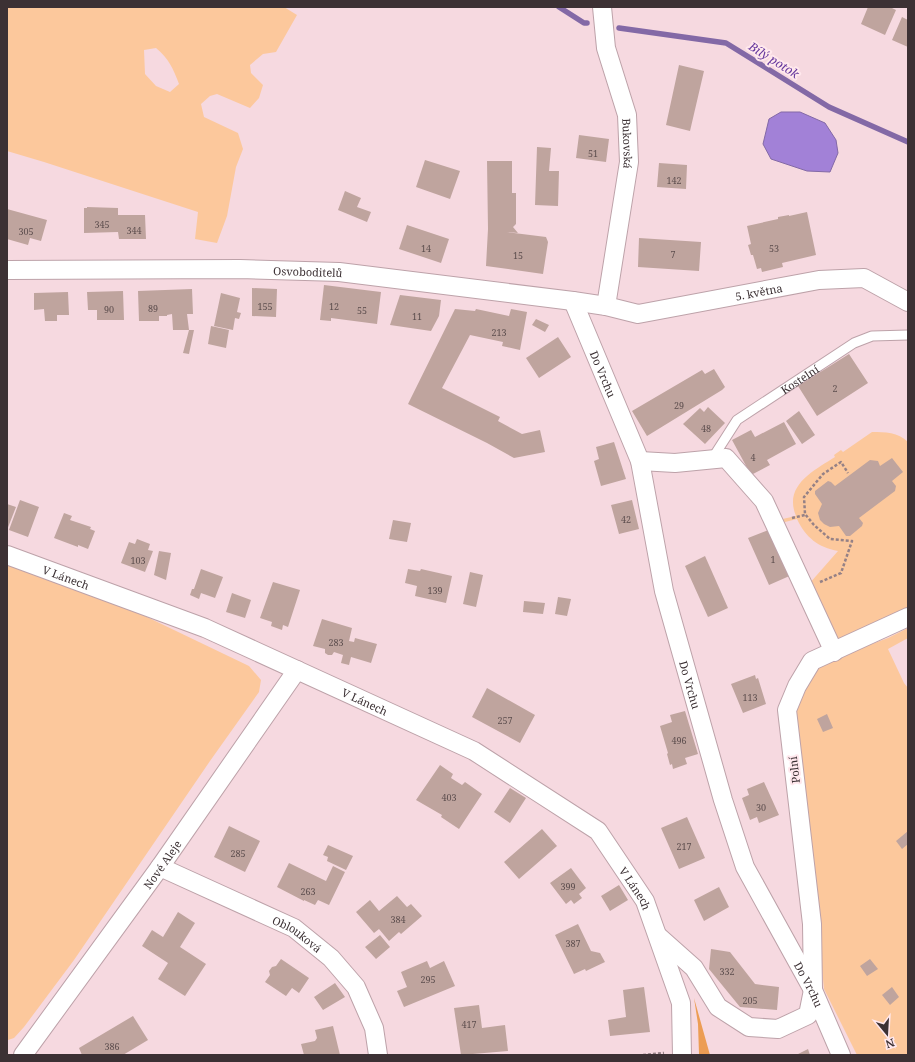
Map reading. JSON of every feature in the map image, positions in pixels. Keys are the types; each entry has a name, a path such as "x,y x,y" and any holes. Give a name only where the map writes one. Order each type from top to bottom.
{"street":[{"name":"Bukovská","path":"602,7 606,48 627,115 629,162 606,306"},
{"name":"Osvoboditelů","path":"7,270 240,269 339,272 606,306"},
{"name":"5. května","path":"606,306 638,314 819,280 864,278 908,302"},
{"name":"Do Vrchu","path":"573,302 640,461 664,591 723,800 745,867 813,990 841,1055"},
{"path":"640,461 675,463 726,458 764,501 834,652"},
{"name":"V Lánech","path":"7,555 205,628 474,751 598,831 645,901 681,1003 682,1055"},
{"name":"Polní","path":"813,990 812,924 787,710 797,686 812,661 908,617"},
{"name":"Nové Aleje","path":"23,1055 160,867 297,670"},
{"name":"Oblouková","path":"160,867 294,928 331,958 356,987 374,1028 378,1055"},
{"name":"V Lánech","path":"656,934 694,968 718,1007 748,1027 778,1029 808,1015 813,990"}],"lane":[{"name":"Kostelní","path":"712,459 737,420 854,343 872,336 908,335"}],"path":[{"path":"805,588 842,573 852,541 830,539 814,525 805,514 804,497 823,474 841,462 848,474"}],"shaded area":[{"path":"7,7 284,7 297,15 276,52 263,54 250,65 251,73 263,85 259,98 250,108 217,94 210,96 201,104 204,117 238,133 243,149 236,167 227,216 217,243 195,239 198,212 7,151","holes":["156,48 170,64 179,84 170,92 156,86 145,74 144,50"]},
{"path":"781,112 800,112 825,123 836,140 838,153 830,172 807,171 771,159 763,144 769,119"},
{"path":"872,432 896,434 908,442 908,611 836,644 809,584 838,551 824,547 813,541 804,531 797,519 781,523 778,520 796,516 793,505 794,496 797,487 810,473 835,457 834,455 841,450 843,452"},
{"path":"7,565 124,606 249,666 261,680 259,692 74,960 24,1027 14,1038 8,1040"},
{"path":"908,628 908,638 888,649 904,683 908,688 908,1055 857,1055 824,989 796,709 800,687 818,664 888,638"},
{"path":"694,998 710,1055 694,1055 699,1054 698,1024"}],"building":[{"path":"868,7 890,7 896,10 885,35 861,24"},
{"path":"902,17 908,20 908,47 892,40"},
{"path":"679,65 704,71 690,131 666,125"},
{"path":"579,135 609,139 606,162 576,158"},
{"path":"537,147 551,148 549,171 559,171 558,206 535,205"},
{"path":"425,160 460,171 450,199 416,187"},
{"path":"487,161 512,161 512,193 516,193 516,224 513,227 518,233 507,232 546,237 548,242 543,274 486,266 488,229"},
{"path":"659,163 687,165 686,189 657,187"},
{"path":"345,191 361,198 357,207 371,212 367,222 338,210"},
{"path":"84,208 118,208 118,215 145,215 146,239 119,239 118,232 84,233"},
{"path":"7,209 47,220 41,241 30,238 28,245 7,239"},
{"path":"807,212 816,255 782,263 783,267 762,272 761,268 757,269 748,245 751,244 747,226 778,219 778,217"},
{"path":"407,225 449,239 441,263 399,249"},
{"path":"639,238 701,242 699,271 638,267"},
{"path":"324,285 381,292 377,324 331,318 331,321 320,320"},
{"path":"252,288 277,289 276,317 252,316"},
{"path":"192,289 193,314 187,314 189,330 173,330 172,314 167,316 159,316 159,321 139,321 138,291"},
{"path":"123,291 124,320 97,320 97,310 88,310 87,292"},
{"path":"68,292 69,315 57,315 57,321 45,321 44,309 34,310 34,293"},
{"path":"221,293 240,298 237,312 241,313 239,319 235,318 233,330 214,326"},
{"path":"400,295 441,300 439,316 431,331 390,325"},
{"path":"455,309 475,311 476,309 509,316 511,309 527,312 520,350 502,346 503,342 470,335 442,388 500,417 498,421 522,434 540,430 545,452 514,458 408,404"},
{"path":"536,319 549,325 545,332 532,325"},
{"path":"211,326 229,330 226,348 208,344"},
{"path":"189,330 194,330 189,354 183,353"},
{"path":"558,337 571,357 539,378 526,358"},
{"path":"849,354 868,383 817,416 798,386"},
{"path":"714,369 725,387 722,390 647,436 632,411 702,370 705,374"},
{"path":"708,407 725,423 705,444 683,424 700,408 704,412"},
{"path":"799,411 815,435 802,444 786,421"},
{"path":"784,422 796,444 767,460 770,465 751,475 732,440 751,430 755,437"},
{"path":"614,442 626,479 601,486 594,461 599,459 596,447"},
{"path":"892,458 903,472 892,481 896,486 895,491 859,518 863,523 862,526 850,536 846,536 839,526 830,527 820,520 818,513 822,504 815,494 815,491 828,481 835,486 870,460 878,461 880,466"},
{"path":"20,500 39,507 28,537 9,530"},
{"path":"632,500 639,529 619,534 611,505"},
{"path":"7,504 16,507 7,530"},
{"path":"64,513 72,516 70,520 91,527 90,529 95,531 88,549 54,538"},
{"path":"393,520 411,523 407,542 389,539"},
{"path":"774,528 794,574 769,585 748,538"},
{"path":"137,539 150,544 148,550 153,551 145,572 121,563 129,542 135,544"},
{"path":"159,551 171,553 166,580 154,575"},
{"path":"705,556 728,608 708,617 685,566"},
{"path":"201,569 223,577 215,598 201,593 199,599 190,595 192,589 194,589"},
{"path":"408,569 420,571 421,569 452,576 446,603 415,596 417,586 405,583"},
{"path":"470,572 483,575 476,607 463,604"},
{"path":"273,582 300,590 288,627 283,625 282,630 271,626 272,622 260,618"},
{"path":"232,593 251,600 245,618 226,612"},
{"path":"558,597 571,599 567,616 555,614"},
{"path":"524,601 545,603 543,614 523,612"},
{"path":"322,619 352,628 349,641 354,642 355,638 377,644 371,663 351,657 349,665 341,663 343,655 334,652 332,655 328,655 325,653 325,649 313,646"},
{"path":"755,675 756,679 758,678 766,704 743,713 731,684"},
{"path":"487,688 535,715 520,743 472,717"},
{"path":"685,711 698,754 685,758 687,764 673,769 672,764 670,765 660,726 672,722 670,715"},
{"path":"827,714 833,728 823,732 817,719"},
{"path":"440,765 453,774 451,778 462,785 465,782 482,794 459,829 441,817 442,815 416,800"},
{"path":"764,782 779,815 759,823 757,817 750,820 742,798 749,795 747,789"},
{"path":"510,788 526,798 510,823 494,812"},
{"path":"687,817 705,858 679,869 661,828"},
{"path":"229,826 260,841 245,872 214,857"},
{"path":"542,829 557,846 519,879 504,862"},
{"path":"908,831 908,844 902,849 896,841"},
{"path":"328,845 353,856 346,870 327,861 328,857 323,855"},
{"path":"289,863 326,881 333,866 345,872 329,905 318,900 315,905 277,887"},
{"path":"571,868 586,888 579,894 582,898 574,904 571,900 566,904 550,883"},
{"path":"619,885 628,900 610,911 601,896"},
{"path":"719,887 729,907 704,921 694,900"},
{"path":"397,896 407,907 411,904 422,916 401,934 399,932 389,941 379,929 374,933 356,912 370,900 379,911"},
{"path":"178,912 195,923 180,947 206,964 185,996 158,979 168,963 142,946 152,930 163,937"},
{"path":"578,924 591,951 600,953 605,962 586,971 585,969 574,974 555,935"},
{"path":"380,935 390,947 376,959 365,947"},
{"path":"711,949 730,952 755,984 779,987 777,1010 740,1007 709,969"},
{"path":"281,959 309,978 299,993 292,988 286,996 265,982 270,975 269,971 272,967 276,966"},
{"path":"870,959 878,969 867,976 860,966"},
{"path":"427,961 430,968 444,961 455,986 404,1007 397,991 407,987 401,972"},
{"path":"335,983 345,997 323,1010 314,997"},
{"path":"644,987 650,1032 610,1036 608,1020 626,1017 623,990"},
{"path":"892,987 899,997 890,1005 882,995"},
{"path":"479,1005 482,1028 505,1025 508,1051 461,1055 454,1008"},
{"path":"133,1016 148,1040 123,1055 82,1055 79,1048"},
{"path":"333,1026 340,1055 304,1055 301,1044 315,1041 317,1038 315,1030"},
{"path":"808,1049 810,1055 796,1055"}],"waterway":[{"name":"Bílý potok","path":"559,7 584,23 587,23"},
{"name":"Bílý potok","path":"619,28 726,43 829,107 908,142"}]}
